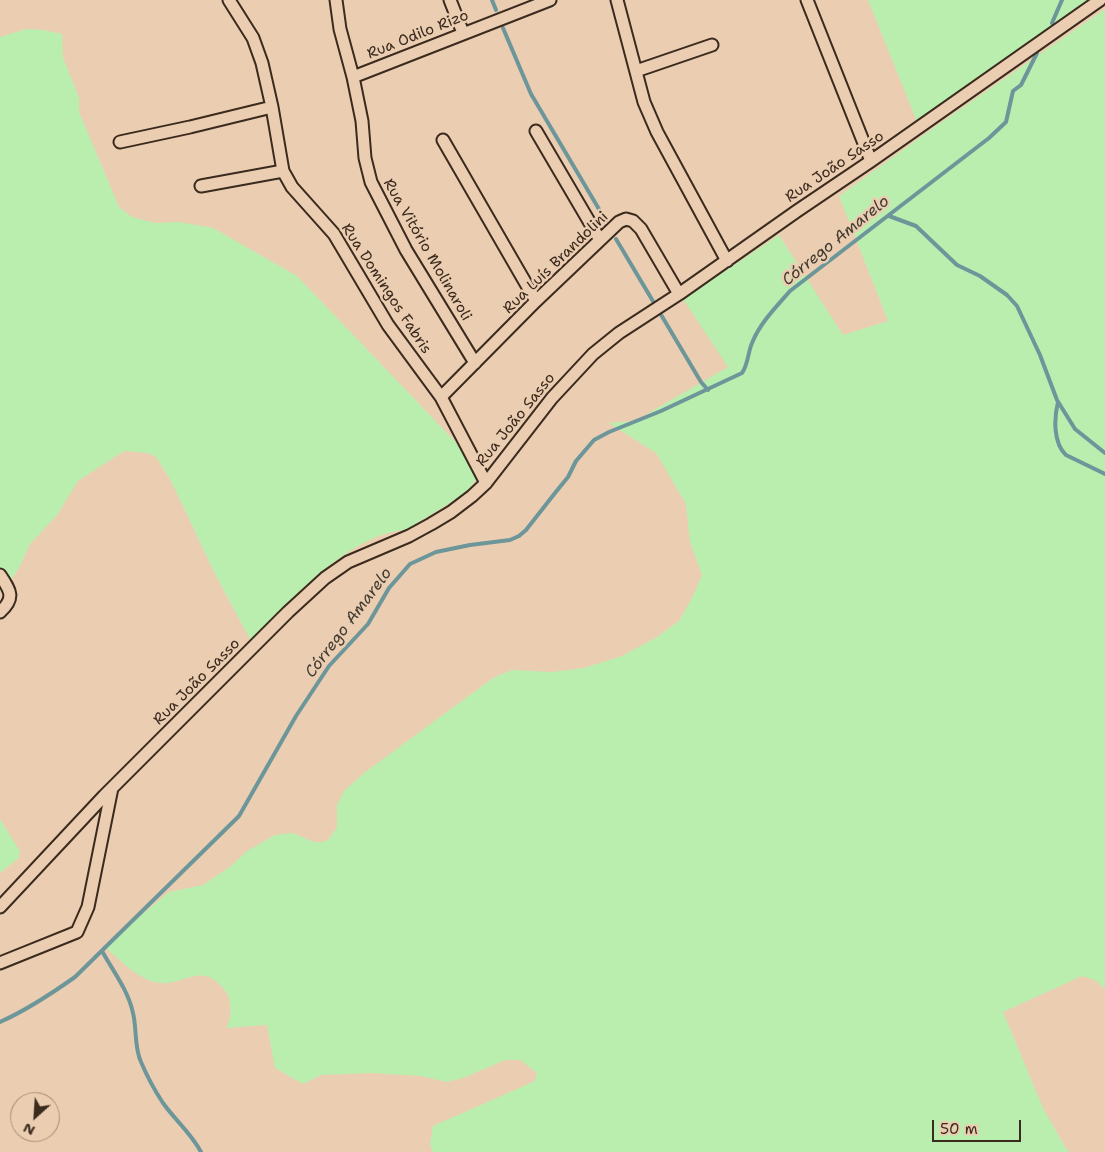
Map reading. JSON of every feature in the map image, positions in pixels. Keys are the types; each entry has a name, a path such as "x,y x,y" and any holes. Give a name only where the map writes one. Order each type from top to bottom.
{"street":[{"name":"Rua Domingos Fabris","path":"229,0 253,38 262,63 283,171 292,187 334,234 388,325 441,397 486,483"},
{"name":"Rua Vitório Molinaroli","path":"336,0 340,29 362,121 365,158 370,182 406,250 475,363"},
{"path":"450,0 463,33"},
{"name":"Rua Odilo Rizo","path":"353,77 550,0"},
{"path":"617,0 644,102 657,132 727,261"},
{"path":"807,0 872,161"},
{"name":"Rua João Sasso","path":"0,907 112,788 288,612 325,578 348,562 409,536 432,524 465,501 486,483 552,398 582,364 619,333 872,161 1100,0"},
{"path":"636,71 712,45"},
{"path":"120,142 272,107"},
{"path":"536,131 600,240"},
{"path":"443,140 536,301"},
{"path":"201,186 283,171"},
{"name":"Rua Luís Brandolini","path":"441,397 536,301 619,222 626,219 633,221 640,229 679,294"},
{"path":"0,575 9,589 11,598 7,606 0,612"},
{"path":"0,963 77,932 88,907 112,788"}],"green space":[{"path":"868,0 1091,0 918,124"},
{"path":"1105,9 1105,989 1095,980 1082,976 1003,1012 1043,1108 1069,1152 433,1152 430,1144 433,1126 535,1081 537,1073 520,1060 505,1060 463,1078 447,1082 421,1076 372,1073 321,1075 303,1084 275,1068 267,1025 226,1028 230,1013 229,998 224,989 212,979 197,976 164,983 148,980 121,962 104,946 169,892 203,885 231,866 247,851 275,835 293,833 314,842 323,842 329,839 337,827 337,805 344,791 364,773 493,678 512,670 552,672 584,668 622,656 657,637 679,621 702,575 690,542 686,504 656,453 609,423 635,421 728,367 683,299 779,235 843,335 888,321 839,196"},
{"path":"26,29 62,34 63,57 79,98 79,112 119,207 132,217 155,223 179,222 213,228 297,276 467,454 478,477 466,493 406,530 385,534 363,543 342,556 321,572 251,641 216,576 171,481 156,457 148,453 124,451 78,481 57,515 30,544 20,566 3,593 0,591 0,37"},
{"path":"0,819 20,851 19,858 0,873"}],"waterway":[{"path":"492,0 496,10"},
{"name":"Córrego Amarelo","path":"1052,23 1062,0"},
{"path":"503,28 531,94 606,221"},
{"name":"Córrego Amarelo","path":"0,1022 39,1001 75,977 239,816 296,716 329,666 368,624 389,588 410,564 436,552 510,540 519,536 526,530 568,477 576,461 594,440 742,373 759,329 790,291 989,138 1006,122 1013,91 1021,85 1037,53"},
{"path":"889,216 916,226 957,265 980,276 1007,295 1017,306 1040,355 1057,400 1075,429 1105,453"},
{"path":"616,239 701,382 708,390"},
{"path":"1058,402 1056,430 1062,450 1066,455 1105,474"},
{"path":"102,951 131,1005 137,1050 146,1073 163,1103 193,1139 201,1152"}]}
